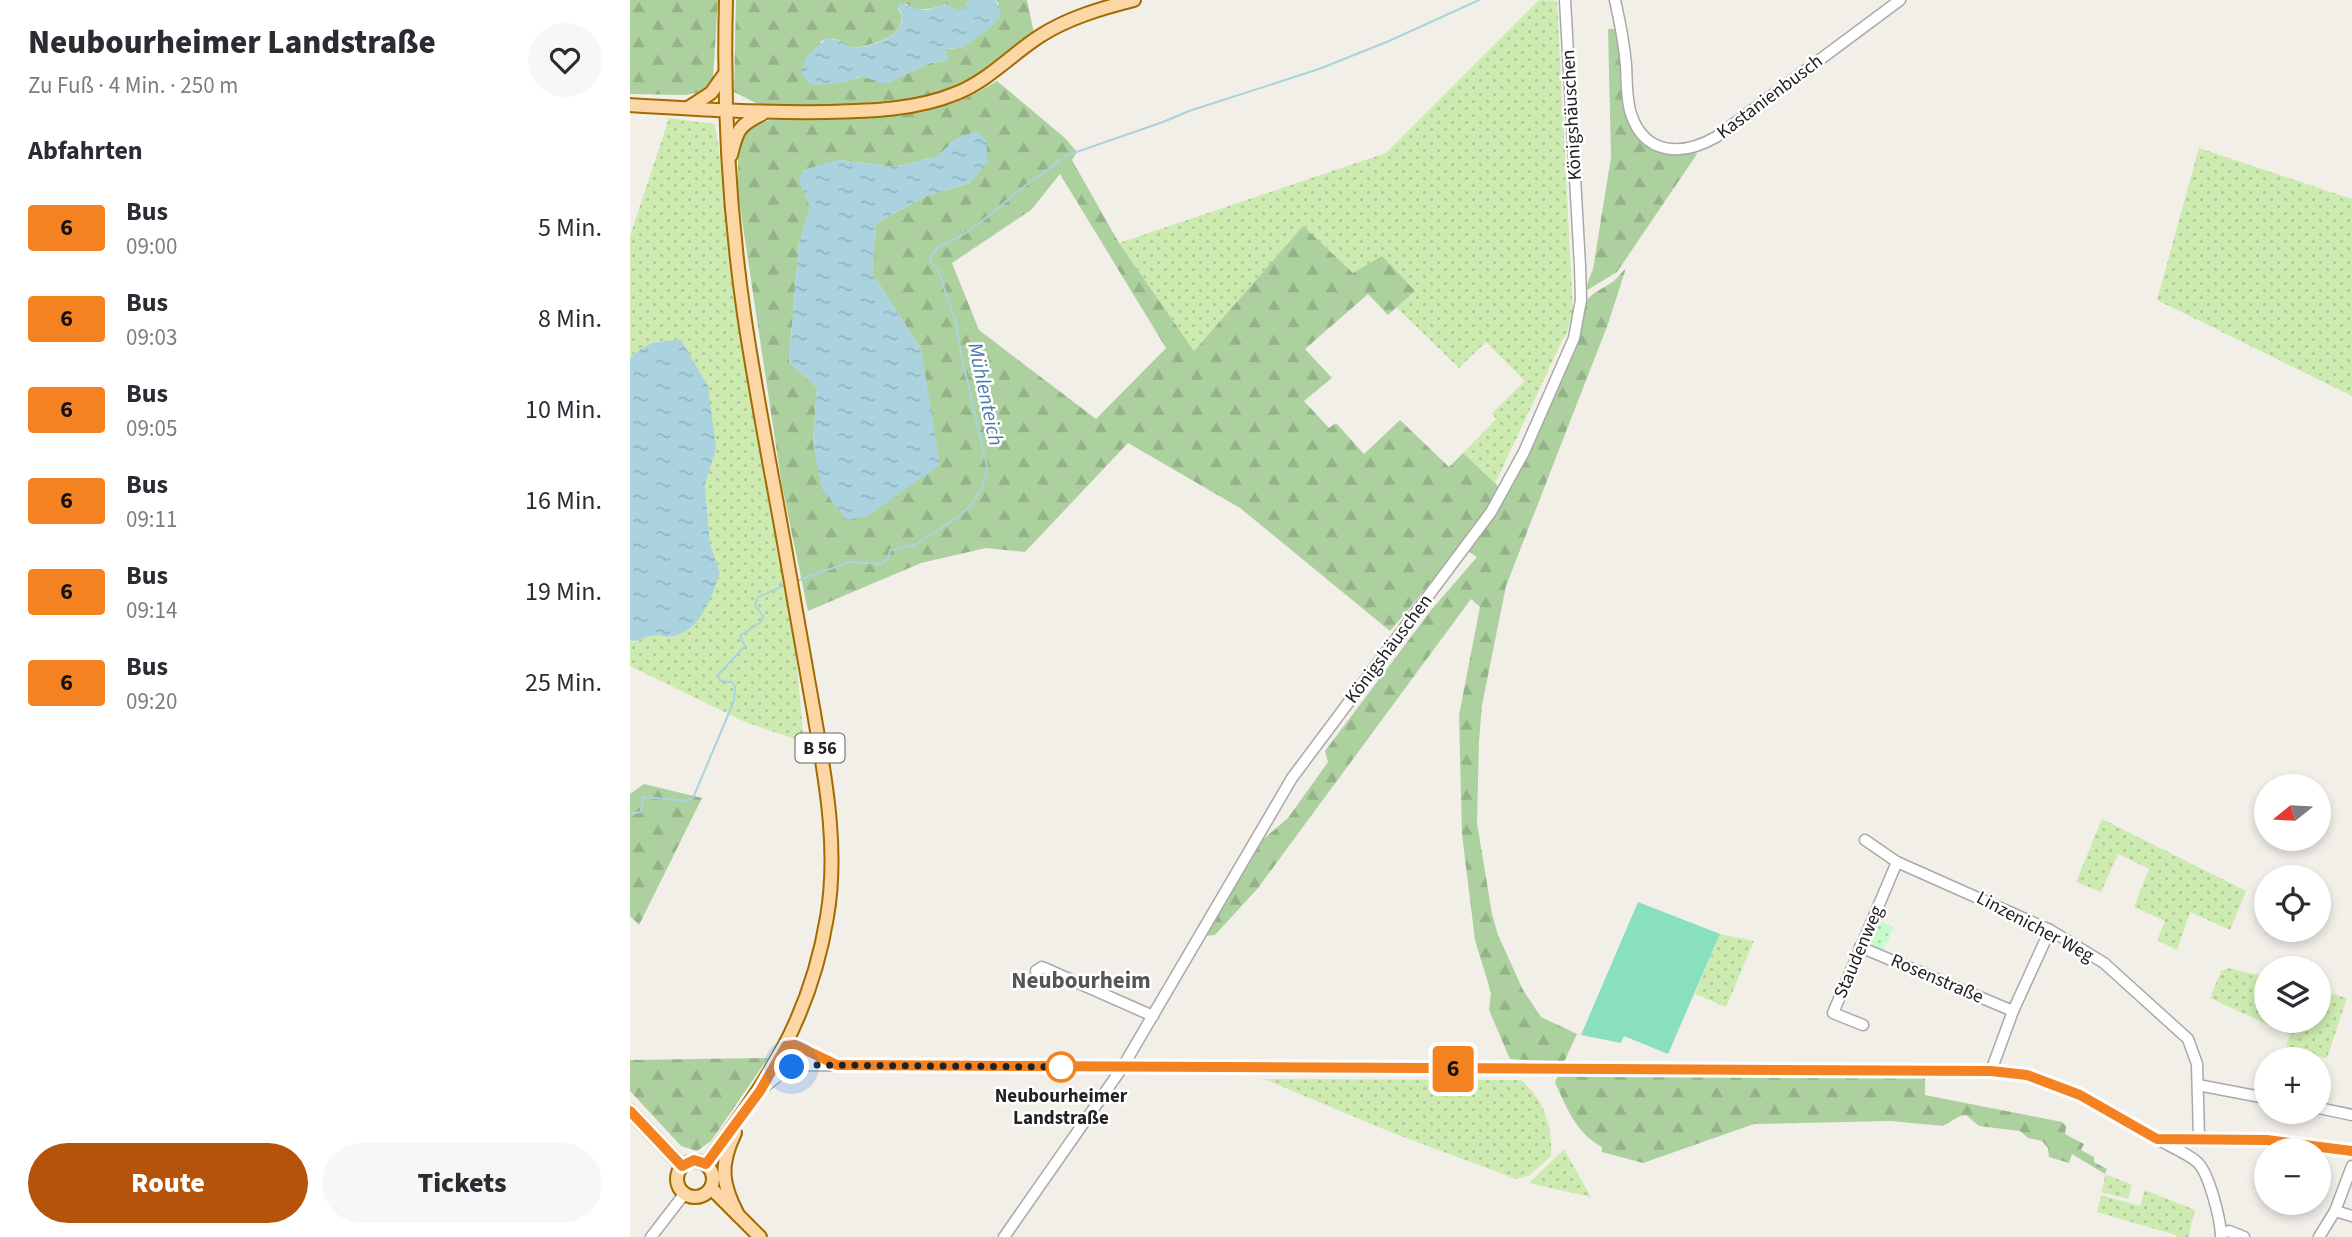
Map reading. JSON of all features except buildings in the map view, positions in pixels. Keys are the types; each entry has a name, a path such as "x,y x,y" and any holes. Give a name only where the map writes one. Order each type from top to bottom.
{"main road":[{"name":"B 56","path":"706,1164 760,1091 786,1046 814,978 828,915 831,849 824,769 744,313 728,169 724,75 726,0"},
{"path":"630,105 764,113 863,111 927,103 971,87 1056,27 1134,0"},
{"path":"688,108 710,93 724,75"},
{"path":"728,169 736,135 741,126 764,113"},
{"path":"630,1111 682,1166"},
{"path":"738,1215 728,1195 723,1172 730,1143 744,1114"},
{"path":"694,1160 706,1164 713,1172 708,1191 695,1197 685,1193 677,1180 682,1166 694,1160"},
{"path":"708,1191 760,1237"},
{"path":"708,1191 748,1237"}],"street":[{"name":"Königshäuschen","path":"1004,1237 1122,1068 1293,778 1491,512 1524,452 1571,346 1581,300 1565,0"},
{"name":"Kastanienbusch","path":"1615,0 1625,50 1630,111 1647,138 1665,148 1683,150 1702,145 1716,137 1900,0"},
{"name":"Linzenicher Weg","path":"1865,840 1897,862 2050,930 2104,963 2188,1039 2197,1064 2198,1085"},
{"name":"Staudenweg","path":"1863,1025 1833,1013 1897,862"},
{"path":"1991,1071 2013,1011 2050,930"},
{"name":"Rosenstraße","path":"1860,947 2013,1011"},
{"path":"1036,971 1042,967 1153,1016"},
{"path":"809,1065 794,1057 786,1046 795,1045 837,1065"},
{"path":"760,1091 787,1069 809,1065 1991,1071 2027,1075 2080,1095 2197,1161 2205,1173 2221,1235 2229,1231 2244,1237"},
{"path":"2199,1138 2198,1085 2254,1096"},
{"path":"2331,1111 2352,1115"},
{"path":"2157,1139 2267,1140 2352,1151"},
{"path":"2319,1237 2335,1211 2352,1166"},
{"path":"651,1237 685,1193"},
{"path":"2335,1211 2352,1216"}],"green space":[{"path":"630,0 718,0 713,77 705,87 696,93 685,95 630,94"},
{"path":"736,0 969,0 964,9 958,11 946,4 921,9 906,4 898,8 902,17 895,32 888,38 868,45 850,48 832,38 820,42 855,79 862,76 887,83 930,63 946,61 948,58 944,49 953,49 999,4 995,0 1027,0 1034,34 990,64 966,85 945,94 877,107 764,107 734,92"},
{"path":"1539,0 1557,1 1573,311 1567,333 1495,484 1463,453 1496,419 1492,413 1525,381 1486,342 1459,368 1396,307 1415,291 1353,273 1303,226 1194,351 1119,243 1386,153"},
{"path":"1608,29 1618,29 1625,103 1646,140 1697,154 1617,272 1584,292 1593,269 1611,157"},
{"path":"997,81 1065,138 1077,152 1072,160 1119,243 1194,351 1303,226 1353,273 1382,256 1415,291 1388,315 1368,294 1305,349 1332,378 1304,401 1329,428 1336,423 1364,454 1400,420 1449,467 1463,453 1500,488 1461,547 1390,631 1240,508 1128,443 1025,552 986,548 921,563 808,611 782,486 738,193 738,140 748,126 770,120 868,118 942,107 964,99","holes":["957,138 970,183 924,197 876,223 872,273 921,349 813,443 817,387 789,362 799,243 810,207 838,160 895,167 938,156","1060,174 1166,348 1096,419 979,330 952,263 1031,210"]},
{"path":"669,118 715,124 757,415 795,645 804,742 745,722 630,666 630,641 655,634 670,637 720,573 710,544 705,484 716,448 635,353 630,359 630,236"},
{"path":"2199,148 2352,199 2352,396 2157,300"},
{"path":"1626,268 1608,324 1506,586 1482,705 1477,823 1498,935 1523,990 1541,1017 1577,1034 1564,1062 1510,1059 1489,1010 1491,993 1475,940 1462,834 1459,715 1480,607 1471,599 1258,888 1215,935 1205,936 1258,844 1288,818 1328,762 1325,751 1432,609 1477,557 1468,551 1499,505 1583,306 1593,294 1614,281"},
{"path":"644,784 702,798 639,925 630,916 630,794"},
{"path":"2102,819 2246,891 2230,930 2190,912 2177,950 2157,940 2165,921 2134,907 2149,869 2118,854 2101,892 2076,882"},
{"path":"1638,902 1720,934 1668,1054 1624,1036 1621,1043 1581,1035"},
{"path":"1878,919 1893,927 1887,944 1884,943 1884,951 1868,943"},
{"path":"1720,934 1754,941 1726,1007 1695,994"},
{"path":"2228,968 2254,974 2254,1018 2210,998 2221,971"},
{"path":"2331,993 2347,998 2331,1047 2286,1047 2290,1035 2286,1033 2331,1033"},
{"path":"768,1058 711,1141 697,1151 681,1146 630,1091 630,1060"},
{"path":"1558,1076 1925,1076 1925,1095 2062,1122 2066,1126 2065,1134 2084,1144 2081,1150 2107,1169 2105,1174 2072,1154 2069,1163 2049,1157 2048,1148 2042,1141 2028,1138 2020,1131 1979,1126 1966,1115 1943,1126 1891,1121 1754,1124 1643,1163 1602,1152 1602,1147 1585,1134 1573,1119 1555,1082"},
{"path":"1264,1079 1521,1080 1536,1096 1545,1115 1551,1156 1530,1175 1516,1179 1393,1133"},
{"path":"1564,1149 1591,1197 1529,1183"},
{"path":"2105,1174 2132,1185 2128,1199 2102,1192"},
{"path":"2145,1190 2195,1210 2188,1237 2176,1237 2097,1212 2101,1195 2140,1206"}],"water":[{"path":"969,0 995,0 1001,11 1000,17 962,48 944,49 947,61 930,63 887,83 862,76 842,83 813,85 801,71 807,56 827,38 842,41 850,48 887,39 902,23 897,5 899,3 928,10 946,4 958,10 964,9"},
{"path":"977,131 986,140 988,162 970,183 924,197 876,223 872,273 921,349 940,465 866,517 847,520 822,489 813,443 817,387 789,362 799,242 810,207 799,181 803,170 838,160 895,167 938,156 957,138"},
{"path":"681,340 708,386 716,448 705,485 710,544 720,573 704,612 691,627 671,637 653,635 630,641 630,359 641,349 653,344"}],"waterway":[{"name":"Mühlenteich","path":"1065,156 1189,111 1319,69 1479,0"},
{"name":"Mühlenteich","path":"799,580 850,562 881,564 889,557 890,550 915,545 961,515 982,488 987,466 956,322 938,270 930,260 938,248 976,226 1061,159"},
{"name":"Mühlenteich","path":"630,814 641,812 643,797 687,801 693,798 734,701 735,686 732,682 720,681 718,675 745,646 740,636 761,622 763,616 755,605 758,597 785,585"}],"bus line":[{"name":"6","path":"630,1111 682,1166 694,1160 706,1164 760,1091 786,1046 795,1045 837,1065 1991,1071 2027,1075 2080,1095 2157,1139 2267,1140 2352,1151"}],"place":[{"name":"Neubourheimer Landstraße","path":"1061,1067"}],"district":[{"name":"Neubourheim","path":"1081,980"}],"route":[{"path":"792,1067 1061,1067"}]}
